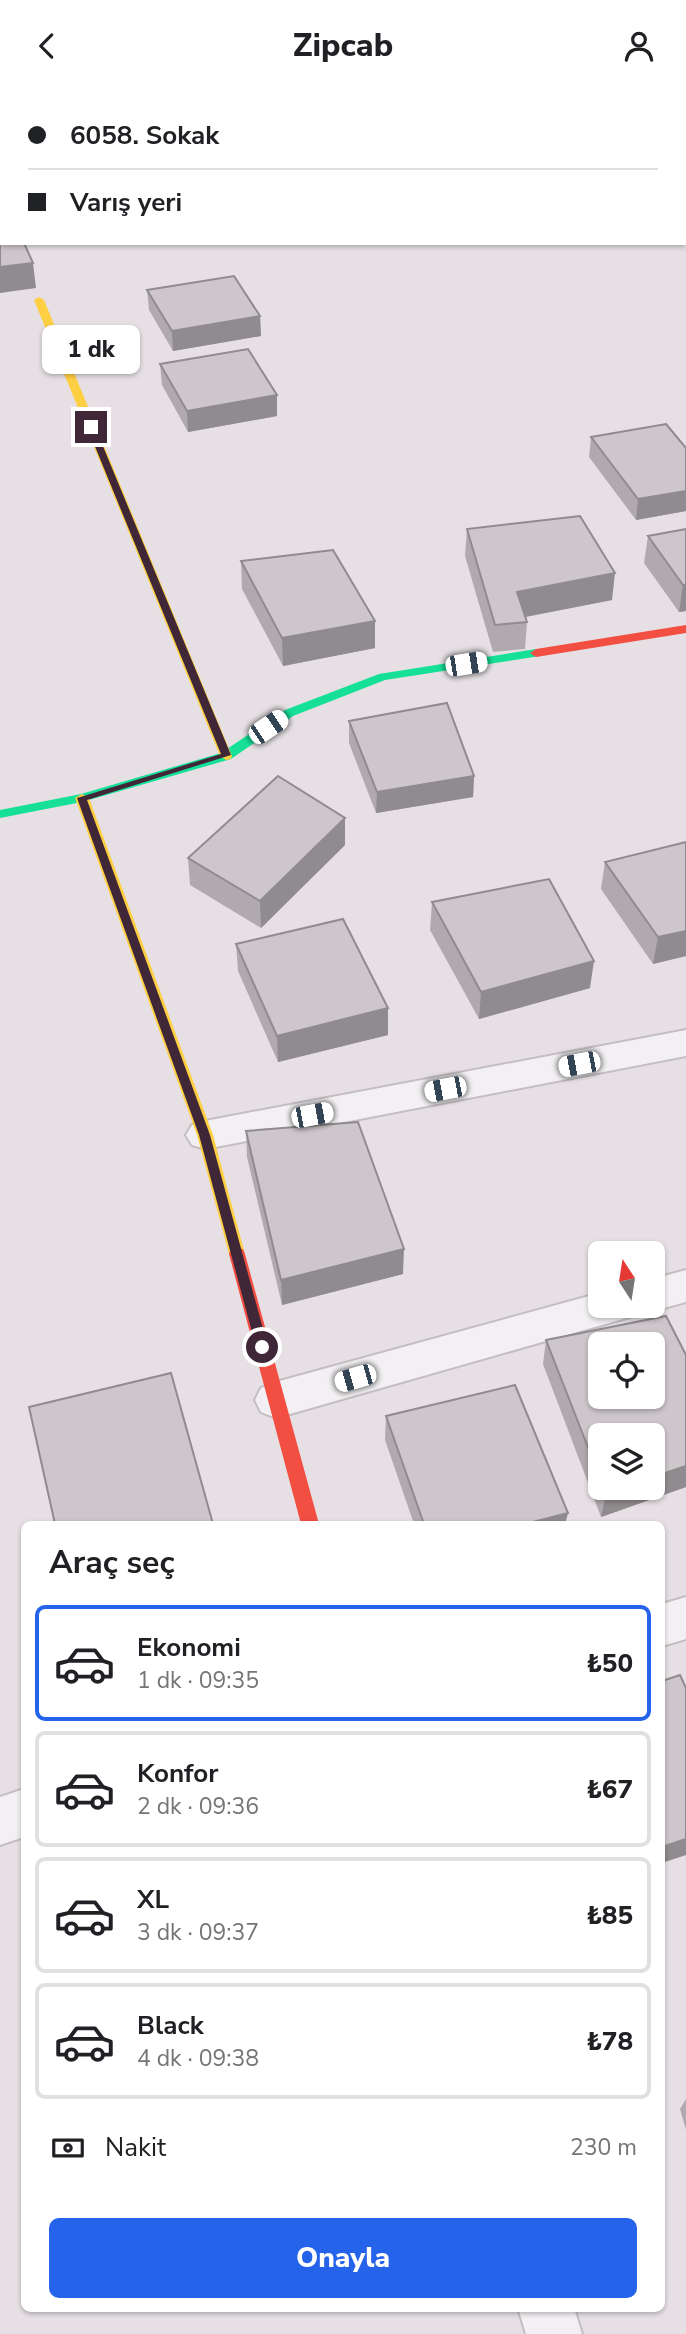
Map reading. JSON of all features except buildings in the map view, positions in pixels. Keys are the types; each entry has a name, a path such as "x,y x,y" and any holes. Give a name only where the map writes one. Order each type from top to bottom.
{"street":[{"path":"39,300 226,755"},
{"path":"0,814 82,798 226,755 289,713 383,677 686,629"},
{"path":"82,798 205,1135 309,1521"},
{"path":"205,1135 686,1043"},
{"path":"665,1292 686,1286"},
{"path":"276,1400 588,1313"},
{"path":"665,1624 686,1618"},
{"path":"0,1821 21,1814"},
{"path":"547,2312 554,2334"}],"traffic: fast":[{"path":"0,814 82,798 226,756 289,713 383,677 536,653"}],"traffic: slow":[{"path":"39,300 226,756"},
{"path":"82,798 205,1135 237,1254"}],"traffic: jam":[{"path":"536,653 686,629"},
{"path":"237,1254 309,1521"}],"route":[{"path":"91,427 226,755 82,798 205,1135 262,1347"}]}
